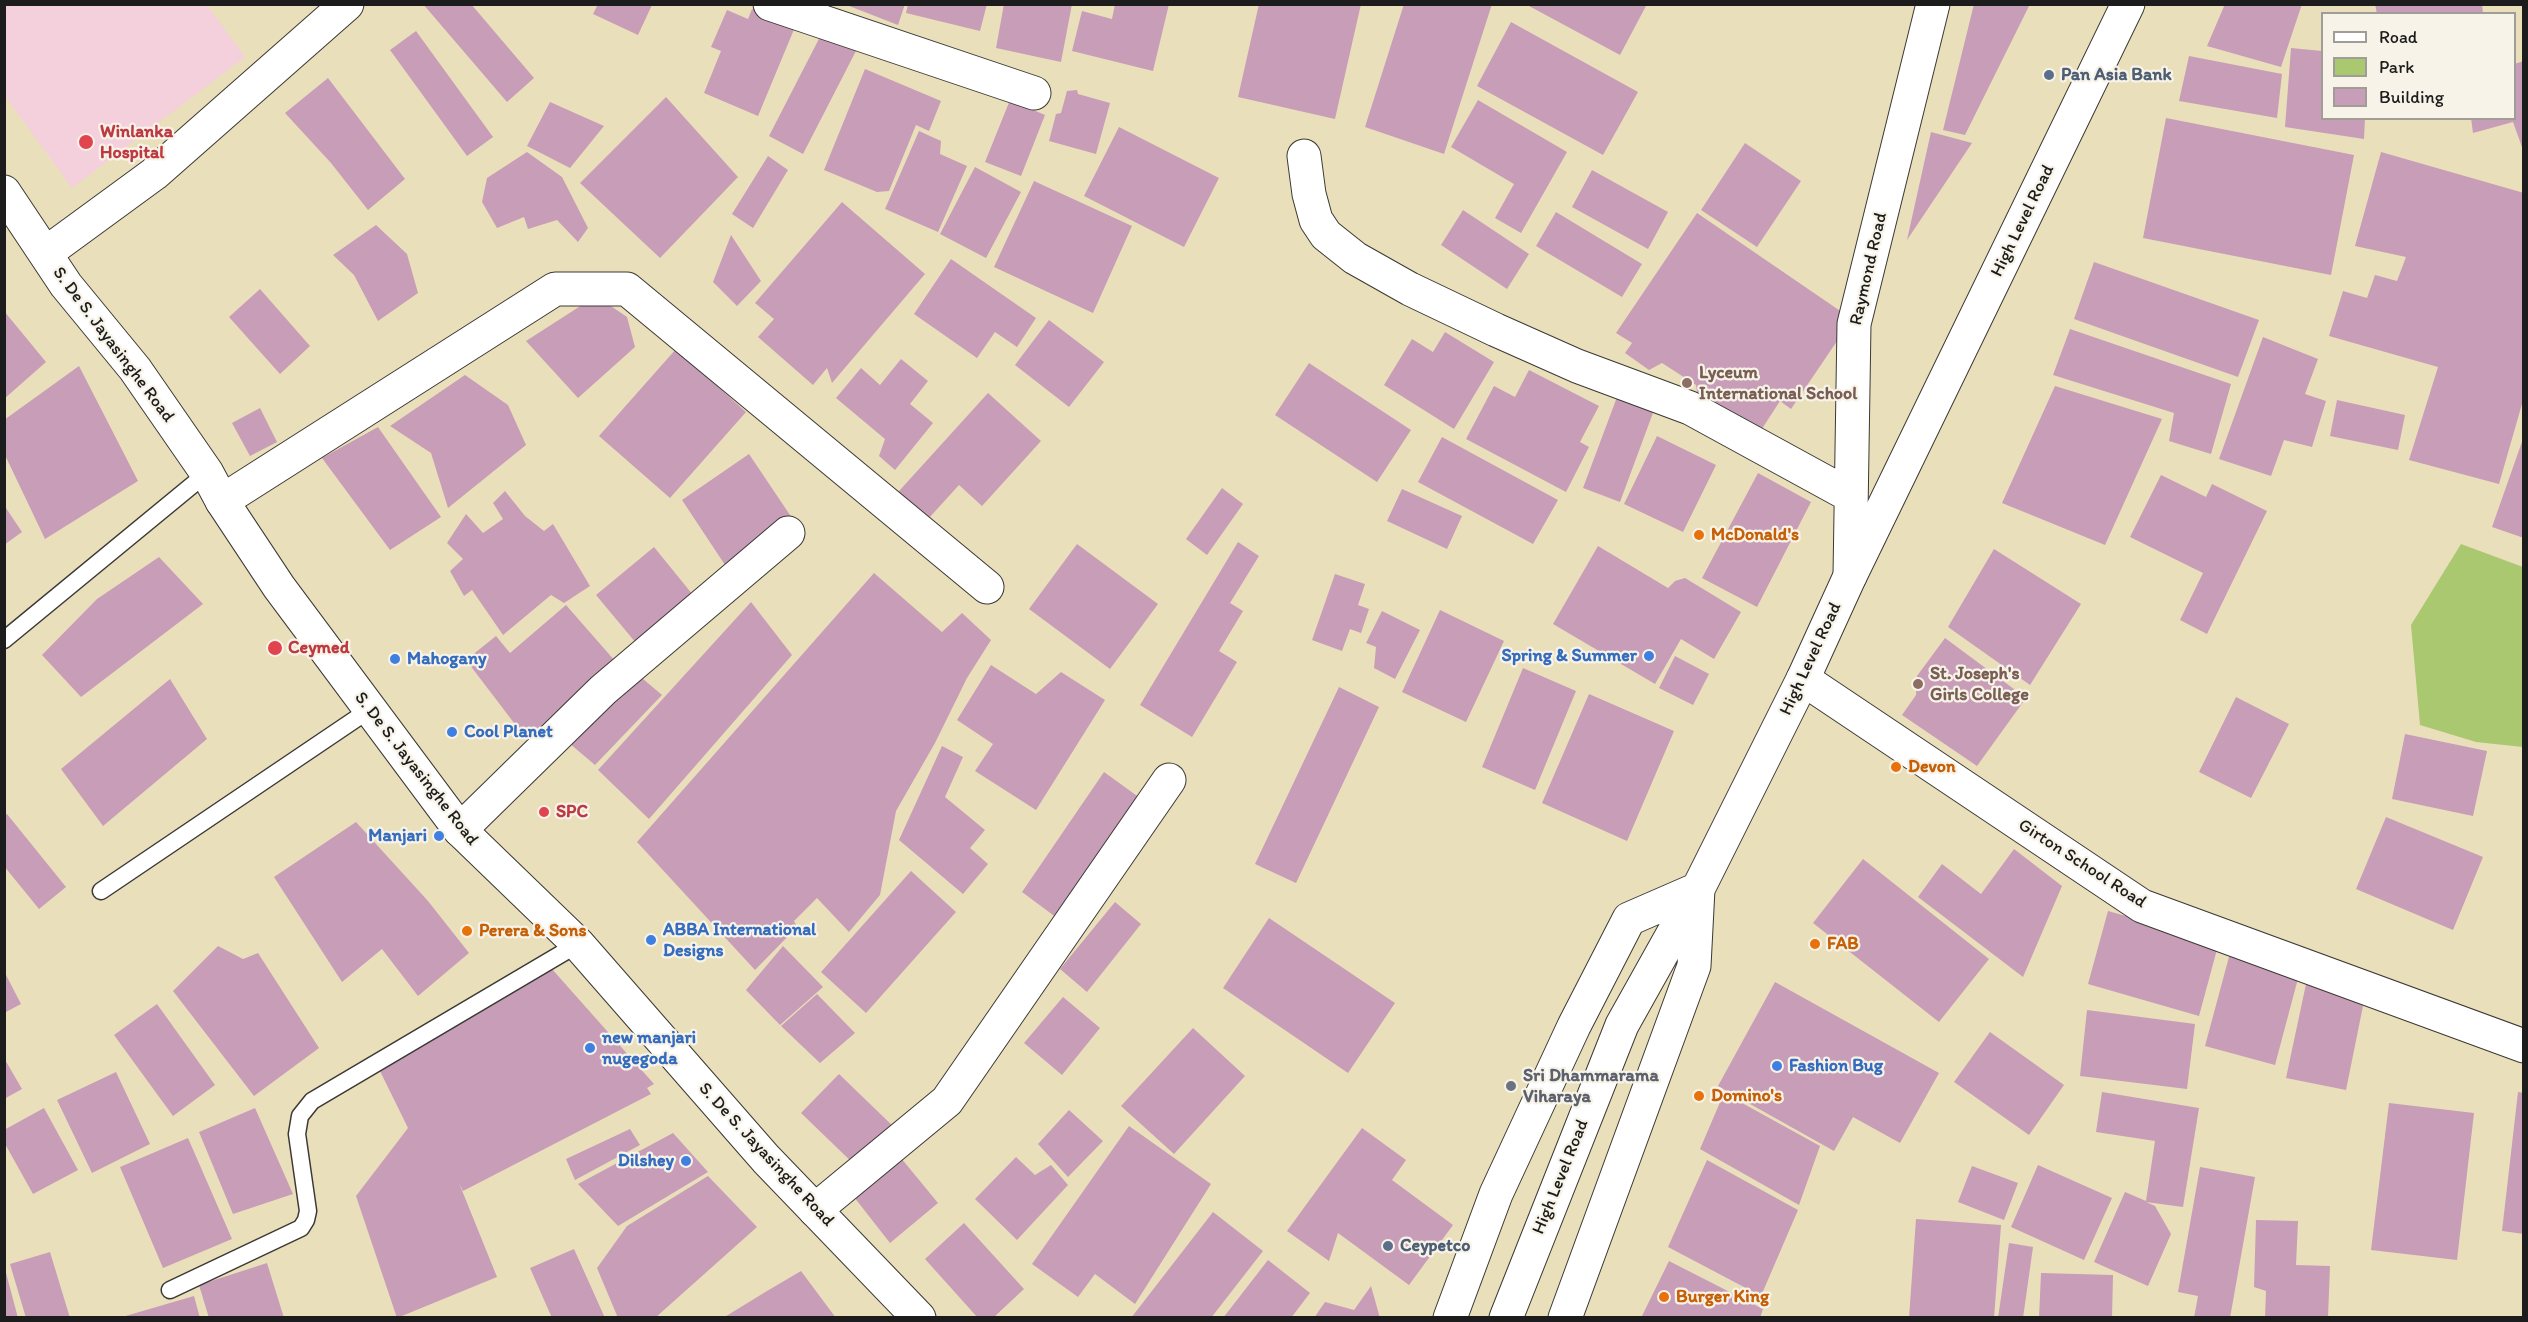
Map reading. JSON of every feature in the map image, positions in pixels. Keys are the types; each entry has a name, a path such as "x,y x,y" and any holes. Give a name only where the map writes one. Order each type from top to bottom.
{"main road":[{"path":"46,253 154,174 347,4"},
{"path":"770,4 1034,93"},
{"name":"Raymond Road","path":"1850,576 1854,324 1933,4"},
{"name":"High Level Road","path":"1506,1317 1622,1025 1698,889 1803,679 1850,576 2128,4"},
{"path":"1304,156 1309,194 1316,220 1326,235 1355,258 1410,289 1496,330 1577,366 1690,408 1851,496"},
{"name":"S. De S. Jayasinghe Road","path":"4,192 66,285 135,369 279,587 460,830 578,944 766,1159 919,1317"},
{"path":"215,487 555,289 627,289 987,587"},
{"path":"460,830 603,690 788,533"},
{"name":"Girton School Road","path":"1803,679 2142,906 2523,1046"},
{"path":"815,1210 947,1101 1169,780"},
{"path":"1450,1317 1496,1194 1574,1026 1629,919 1698,889 1694,966 1565,1317"}],"lane":[{"path":"4,640 215,487"},
{"path":"101,891 369,710"},
{"path":"170,1290 302,1228 308,1211 297,1134 300,1116 312,1101 578,944"}],"shaded area":[{"name":"Winlanka Hospital","path":"10,4 207,5 245,57 72,188 5,96 5,8"}],"green space":[{"path":"2461,544 2523,567 2523,747 2476,742 2420,725 2411,625"}],"building":[{"path":"423,4 471,4 534,78 507,102"},
{"path":"598,4 652,5 638,35 593,14"},
{"path":"844,4 905,4 898,25"},
{"path":"908,4 987,4 980,31 906,13"},
{"path":"1004,4 1072,4 1061,62 996,48"},
{"path":"1115,4 1169,4 1153,71 1072,51 1082,11 1112,19"},
{"path":"1259,4 1361,4 1335,119 1238,97"},
{"path":"1404,4 1492,4 1444,154 1365,127"},
{"path":"1530,4 1647,4 1620,55 1529,6"},
{"path":"1974,4 2030,4 1965,135 1943,130"},
{"path":"2225,4 2302,4 2281,67 2207,46"},
{"path":"2375,4 2482,4 2483,12 2377,12"},
{"path":"752,9 795,27 758,116 704,93 721,51 711,47 727,10 748,19"},
{"path":"1511,22 1638,92 1603,155 1477,86"},
{"path":"416,31 493,137 467,156 390,50"},
{"path":"823,31 857,49 803,154 769,136"},
{"path":"2291,48 2321,51 2321,120 2365,120 2364,139 2285,127"},
{"path":"2189,56 2282,74 2277,118 2179,101"},
{"path":"2524,61 2524,150 2513,122 2473,133 2471,120 2516,120 2516,63"},
{"path":"865,69 941,101 929,131 916,125 889,191 877,192 824,170"},
{"path":"328,78 405,179 368,210 331,163 285,113"},
{"path":"1077,90 1078,94 1110,103 1096,154 1049,141 1056,114 1061,113 1067,91"},
{"path":"666,97 738,177 660,258 580,183"},
{"path":"1010,100 1045,115 1021,176 985,162"},
{"path":"1478,100 1567,152 1521,233 1495,218 1514,184 1451,147"},
{"path":"550,102 604,126 570,168 527,146"},
{"path":"2166,118 2354,155 2331,275 2143,238"},
{"path":"1119,127 1219,178 1184,247 1084,196"},
{"path":"919,131 941,141 940,154 967,166 938,232 885,209"},
{"path":"1931,132 1972,143 1907,240"},
{"path":"1745,143 1801,181 1757,247 1701,210"},
{"path":"527,152 562,177 588,228 578,242 557,220 528,229 524,217 497,228 482,202 487,178"},
{"path":"2381,152 2524,193 2524,397 2499,484 2409,460 2438,367 2329,336 2343,291 2367,298 2375,275 2397,281 2406,257 2355,246"},
{"path":"768,156 788,170 753,228 732,214"},
{"path":"975,167 1021,192 986,258 940,234"},
{"path":"1592,170 1668,212 1648,249 1572,207"},
{"path":"1034,181 1132,226 1093,313 994,267"},
{"path":"842,202 925,274 832,383 827,368 813,385 758,337 774,319 755,303"},
{"path":"1463,210 1529,254 1507,289 1441,245"},
{"path":"1556,212 1642,264 1622,297 1536,246"},
{"path":"1697,213 1852,319 1791,409 1780,401 1756,438 1698,397 1696,385 1662,363 1649,370 1625,353 1632,343 1616,333"},
{"path":"376,225 407,254 418,293 378,321 354,275 333,255"},
{"path":"731,235 761,281 737,306 713,282"},
{"path":"951,259 1036,318 1017,347 995,332 977,358 914,314"},
{"path":"2094,262 2259,320 2238,377 2074,319"},
{"path":"260,289 310,346 280,374 229,317"},
{"path":"596,296 627,317 635,347 578,398 526,341"},
{"path":"4,311 46,362 4,399"},
{"path":"1049,320 1104,362 1069,407 1015,365"},
{"path":"2070,329 2231,384 2211,454 2169,441 2174,413 2053,375"},
{"path":"1445,332 1494,362 1454,429 1384,385 1412,339 1433,352"},
{"path":"2263,337 2318,359 2305,394 2326,401 2312,447 2284,440 2271,476 2219,459"},
{"path":"676,349 746,412 670,498 599,436"},
{"path":"901,359 928,381 910,404 933,423 895,470 879,456 885,439 836,398 861,368 880,385"},
{"path":"1309,363 1411,430 1377,482 1275,415"},
{"path":"79,366 138,481 45,539 4,453 4,420"},
{"path":"1529,370 1599,406 1580,442 1589,447 1566,492 1466,439 1494,386 1515,397"},
{"path":"465,375 508,405 526,445 448,508 431,453 390,426"},
{"path":"2055,386 2162,419 2105,545 2002,503"},
{"path":"1620,389 1657,402 1620,502 1583,488"},
{"path":"988,393 1041,441 982,506 959,485 919,529 890,501"},
{"path":"2337,400 2405,415 2398,450 2330,436"},
{"path":"260,408 277,442 250,456 232,423"},
{"path":"378,427 441,517 390,550 322,458"},
{"path":"1657,436 1716,465 1683,532 1624,504"},
{"path":"2524,436 2524,538 2492,527"},
{"path":"1442,437 1558,500 1533,544 1418,482"},
{"path":"749,454 794,521 727,568 682,500"},
{"path":"1758,473 1811,502 1757,607 1702,578"},
{"path":"2161,475 2206,497 2212,484 2267,511 2207,634 2180,620 2203,573 2130,537"},
{"path":"1222,488 1243,504 1207,555 1186,539"},
{"path":"1402,489 1462,516 1447,549 1387,521"},
{"path":"505,491 525,516 544,531 553,524 590,586 564,603 551,595 503,635 472,590 464,596 450,571 463,559 447,543 466,514 483,533 503,519 493,503"},
{"path":"4,505 22,532 4,545"},
{"path":"1238,542 1259,556 1230,603 1243,611 1219,651 1237,662 1192,737 1140,705"},
{"path":"1077,544 1158,604 1110,669 1029,609"},
{"path":"1598,546 1668,588 1675,581 1685,578 1741,612 1714,659 1681,639 1655,684 1553,624"},
{"path":"654,547 693,595 636,643 596,595"},
{"path":"1994,549 2081,604 2030,685 1948,627"},
{"path":"159,557 203,604 81,697 42,655 97,599"},
{"path":"874,573 942,632 962,613 991,640 967,678 935,743 896,811 880,895 849,932 817,898 794,921 797,927 755,970 637,842"},
{"path":"1335,574 1365,584 1358,605 1369,609 1361,633 1350,629 1342,651 1312,640"},
{"path":"751,602 792,655 649,819 598,770"},
{"path":"566,605 615,661 540,737 532,728 524,736 466,660 496,636 510,653"},
{"path":"1440,610 1504,641 1466,722 1402,692"},
{"path":"1382,611 1420,630 1395,679 1374,668 1376,647 1366,643"},
{"path":"1945,638 2026,698 1977,766 1902,715 1916,695 1917,676"},
{"path":"1675,656 1709,674 1693,705 1659,688"},
{"path":"991,665 1036,694 1061,672 1105,700 1036,810 975,771 993,744 957,720"},
{"path":"1523,668 1576,691 1535,790 1482,767"},
{"path":"636,673 662,695 595,765 569,743"},
{"path":"170,679 207,739 103,826 61,769"},
{"path":"1339,687 1379,707 1296,883 1255,864"},
{"path":"1589,694 1674,731 1627,841 1542,803"},
{"path":"2236,697 2289,724 2251,798 2199,772"},
{"path":"2405,734 2487,751 2473,816 2392,799"},
{"path":"942,746 963,757 945,797 985,830 970,848 988,864 963,894 899,840"},
{"path":"1104,772 1140,798 1057,918 1022,892"},
{"path":"7,814 66,887 39,909 4,866 4,816"},
{"path":"2386,817 2483,857 2453,930 2356,889"},
{"path":"356,822 428,901 469,953 418,996 382,949 342,982 274,877"},
{"path":"2014,849 2062,886 2023,977 1918,897 1942,864 1981,894"},
{"path":"1863,859 1989,959 1939,1022 1813,923"},
{"path":"911,871 956,912 866,1013 821,972"},
{"path":"1115,902 1141,924 1087,992 1060,969"},
{"path":"2108,911 2219,942 2199,1016 2088,984"},
{"path":"1269,918 1395,1003 1348,1073 1223,988"},
{"path":"218,946 243,959 258,953 319,1048 254,1096 173,991"},
{"path":"783,946 823,987 780,1025 746,990"},
{"path":"2230,953 2300,971 2275,1065 2205,1046"},
{"path":"552,969 654,1084 647,1088 651,1094 463,1191 459,1183 497,1277 397,1318 356,1196 408,1128 379,1069"},
{"path":"4,971 21,1004 4,1013"},
{"path":"1775,982 1939,1073 1900,1143 1853,1117 1834,1151 1718,1086"},
{"path":"2306,984 2365,996 2346,1090 2286,1078"},
{"path":"817,994 855,1033 820,1063 781,1026"},
{"path":"1063,997 1100,1028 1062,1075 1024,1043"},
{"path":"157,1004 215,1085 173,1116 114,1035"},
{"path":"2087,1010 2195,1024 2187,1089 2080,1076"},
{"path":"1193,1028 1245,1076 1174,1154 1121,1106"},
{"path":"1990,1032 2064,1085 2029,1135 1954,1082"},
{"path":"4,1058 22,1089 4,1099"},
{"path":"116,1072 150,1144 92,1173 57,1100"},
{"path":"839,1074 897,1130 859,1169 801,1113"},
{"path":"2102,1092 2199,1108 2183,1207 2146,1202 2155,1206 2171,1234 2148,1286 2094,1262 2125,1192 2146,1201 2155,1141 2096,1132"},
{"path":"2518,1092 2524,1093 2524,1234 2502,1231"},
{"path":"1724,1093 1820,1146 1799,1205 1700,1149"},
{"path":"2389,1103 2474,1113 2457,1260 2371,1250"},
{"path":"44,1108 78,1170 33,1194 4,1142 4,1130"},
{"path":"255,1108 293,1194 233,1214 199,1132"},
{"path":"1069,1110 1103,1141 1068,1177 1038,1144"},
{"path":"1129,1126 1211,1184 1135,1304 1095,1274 1078,1297 1032,1264"},
{"path":"1362,1128 1406,1160 1392,1180 1453,1225 1409,1285 1338,1233 1329,1261 1287,1231"},
{"path":"630,1129 640,1145 575,1180 566,1159"},
{"path":"673,1133 708,1172 618,1226 578,1184"},
{"path":"188,1138 232,1239 163,1268 120,1167"},
{"path":"1016,1157 1035,1175 1051,1165 1068,1185 1017,1240 975,1199"},
{"path":"901,1158 938,1203 890,1243 854,1197"},
{"path":"1707,1160 1798,1210 1761,1296 1668,1247"},
{"path":"2038,1165 2112,1198 2084,1260 2011,1227"},
{"path":"1972,1166 2018,1183 2004,1220 1958,1202"},
{"path":"2200,1167 2255,1177 2230,1318 2194,1318 2198,1296 2178,1292"},
{"path":"708,1176 757,1227 655,1318 618,1318 597,1268 627,1226"},
{"path":"1213,1212 1263,1251 1211,1318 1131,1318"},
{"path":"1916,1219 2001,1225 1994,1318 1909,1318"},
{"path":"2256,1220 2298,1221 2296,1265 2330,1266 2328,1318 2265,1318 2266,1291 2254,1287"},
{"path":"964,1223 1024,1289 993,1318 978,1318 925,1259"},
{"path":"2009,1243 2033,1247 2023,1318 1998,1318"},
{"path":"574,1249 605,1318 552,1318 530,1268"},
{"path":"50,1252 70,1318 26,1318 10,1264"},
{"path":"1268,1260 1310,1293 1291,1318 1223,1318"},
{"path":"1669,1261 1763,1309 1760,1318 1641,1318"},
{"path":"267,1263 284,1318 209,1318 199,1285"},
{"path":"5,1269 18,1318 5,1318"},
{"path":"801,1271 836,1318 723,1318 767,1291"},
{"path":"2041,1273 2113,1275 2112,1318 2039,1318"},
{"path":"1371,1286 1380,1318 1314,1318 1325,1302 1354,1310"},
{"path":"194,1296 200,1318 122,1318 122,1317"}],"place":[{"name":"Pan Asia Bank","path":"2049,75"},
{"name":"Winlanka Hospital","path":"86,142"},
{"name":"Lyceum International School","path":"1687,383"},
{"name":"McDonald's","path":"1699,535"},
{"name":"Ceymed","path":"275,648"},
{"name":"Spring & Summer","path":"1649,656"},
{"name":"Mahogany","path":"395,659"},
{"name":"St. Joseph's Girls College","path":"1918,684"},
{"name":"Cool Planet","path":"452,732"},
{"name":"Devon","path":"1896,767"},
{"name":"SPC","path":"544,812"},
{"name":"Manjari","path":"439,836"},
{"name":"Perera & Sons","path":"467,931"},
{"name":"ABBA International Designs","path":"651,940"},
{"name":"FAB","path":"1815,944"},
{"name":"new manjari nugegoda","path":"590,1048"},
{"name":"Fashion Bug","path":"1777,1066"},
{"name":"Sri Dhammarama Viharaya","path":"1511,1086"},
{"name":"Domino's","path":"1699,1096"},
{"name":"Dilshey","path":"686,1161"},
{"name":"Ceypetco","path":"1388,1246"},
{"name":"Burger King","path":"1664,1297"}]}
